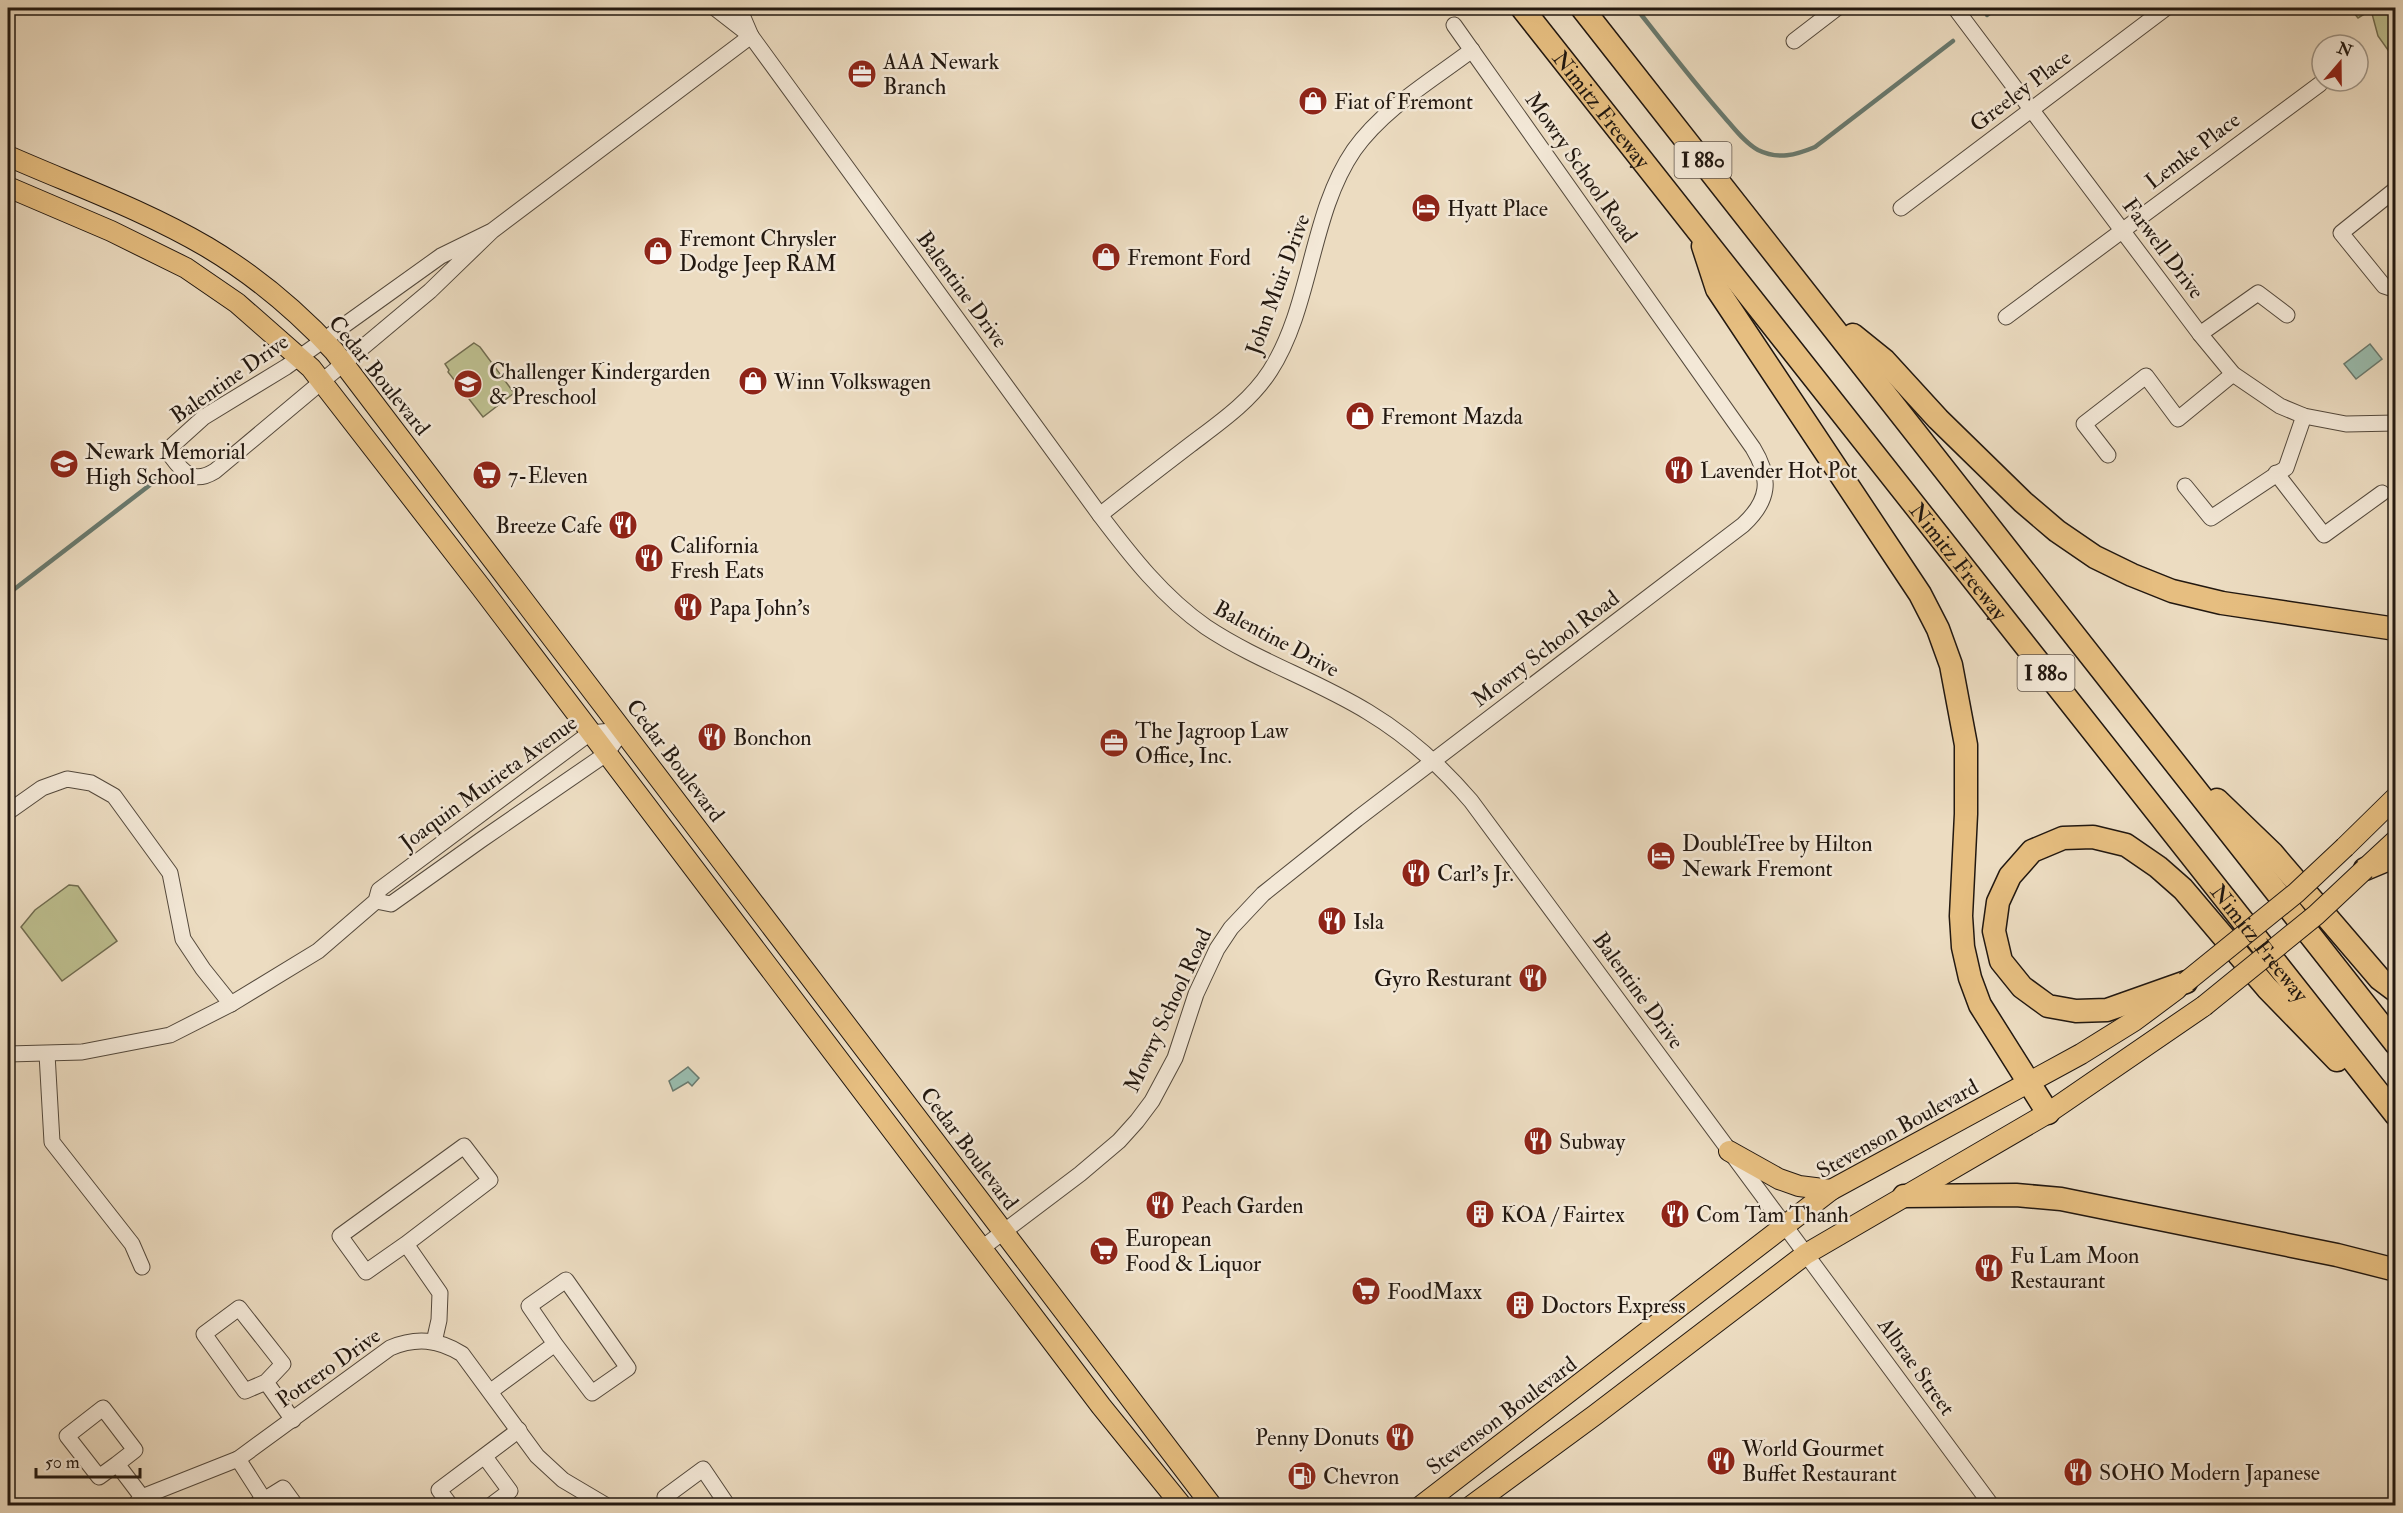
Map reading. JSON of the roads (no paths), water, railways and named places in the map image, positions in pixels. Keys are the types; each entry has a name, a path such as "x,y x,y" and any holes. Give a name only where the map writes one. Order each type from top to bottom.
{"highway":[{"name":"Nimitz Freeway","path":"1522,8 2396,1117"},
{"name":"Nimitz Freeway","path":"1582,8 1825,313 2155,740 2396,1044"},
{"path":"1697,230 1717,289 1920,594 1938,629 1951,664 1966,745 1966,814 1961,916 1970,978 1980,1005 2048,1113"},
{"path":"1825,313 1884,360 1938,419 2023,502 2057,531 2095,557 2172,591 2222,603 2396,629"},
{"path":"2155,740 2272,853 2380,979 2396,991"},
{"path":"2186,982 2107,1010 2076,1011 2048,1006 2022,987 2001,961 1994,931 1998,902 2010,876 2032,851 2063,838 2093,837 2126,845 2158,867 2183,889 2306,1030 2396,1117"},
{"path":"2365,869 2396,856"},
{"path":"1904,1196 2016,1195 2061,1199 2337,1255 2396,1270"}],"main road":[{"name":"Cedar Boulevard","path":"8,156 151,218 207,247 279,300 323,340 344,363 1212,1506"},
{"path":"8,187 120,235 186,268 237,303 300,357 322,381 1101,1406 1182,1506"},
{"name":"Stevenson Boulevard","path":"1421,1506 1831,1190 2081,1054 2186,982 2296,893 2396,796"},
{"path":"1472,1506 1806,1254 2048,1113 2204,1006 2316,915 2396,840"},
{"path":"1729,1151 1779,1179 1799,1186 1831,1190"}],"street":[{"name":"Balentine Drive","path":"715,8 750,36"},
{"name":"Balentine Drive","path":"739,8 750,36 1100,515 1154,582 1204,625 1230,643 1367,711 1411,741 1455,782 1488,823 1806,1254"},
{"path":"1794,41 1837,8"},
{"name":"Farwell Drive","path":"1955,8 2200,334 2233,374 2280,406 2304,416 2346,424 2396,423"},
{"name":"Greeley Place","path":"1901,208 2166,8"},
{"name":"Mowry School Road","path":"982,1248 1101,1157 1125,1134 1152,1101 1175,1058 1206,971 1217,949 1246,911 1283,876 1743,525 1760,505 1766,484 1761,461 1753,448 1454,26"},
{"name":"Balentine Drive","path":"492,231 441,256 300,357 204,417 173,445 171,456 180,468 191,476 203,478 215,471 430,291 492,231 750,36"},
{"name":"John Muir Drive","path":"1100,515 1225,419 1257,389 1270,372 1286,341 1333,192 1353,152 1366,135 1394,107 1472,50"},
{"name":"Lemke Place","path":"2006,317 2310,91"},
{"path":"2396,189 2342,233 2384,286 2396,290"},
{"path":"2200,334 2259,293 2287,315"},
{"path":"2108,455 2084,424 2146,376 2178,419 2233,374"},
{"path":"2185,486 2211,518 2286,468 2304,416"},
{"path":"2276,473 2324,535 2382,493"},
{"name":"Joaquin Murieta Avenue","path":"8,1054 82,1052 170,1035 231,1004 318,951 376,901 379,890 590,733 623,729"},
{"name":"Joaquin Murieta Avenue","path":"376,901 391,904 606,754 623,729"},
{"path":"8,812 42,788 67,779 91,783 114,796 170,873 183,939 231,1004"},
{"path":"47,1054 52,1142 132,1244 141,1267"},
{"path":"464,1146 490,1180 405,1244 366,1272 340,1236 464,1146"},
{"path":"405,1244 440,1293 439,1320 434,1341"},
{"name":"Albrae Street","path":"1806,1254 1992,1506"},
{"path":"566,1280 628,1368 592,1393 555,1344 529,1306 566,1280"},
{"path":"239,1308 283,1364 266,1382 245,1391 204,1334 239,1308"},
{"name":"Potrero Drive","path":"138,1501 238,1460 390,1348 405,1341 420,1340 434,1341 462,1354 537,1456 563,1480 607,1506"},
{"path":"491,1391 555,1344"},
{"path":"266,1382 293,1420"},
{"path":"103,1408 135,1450 117,1464 99,1477 67,1436 103,1408"},
{"path":"451,1506 439,1490 519,1430"},
{"path":"485,1457 510,1491 490,1506"},
{"path":"238,1460 258,1502 283,1488 296,1506"},
{"path":"117,1464 138,1501"},
{"path":"671,1506 665,1497 703,1469 726,1503 723,1506"}],"waterway":[{"path":"778,12 784,8"},
{"path":"1636,8 1740,136 1758,150 1780,156 1815,147 1953,41"},
{"path":"1987,15 1997,8"},
{"path":"8,594 159,478"}],"place":[{"name":"AAA Newark Branch","path":"862,74"},
{"name":"Fiat of Fremont","path":"1313,101"},
{"name":"Hyatt Place","path":"1426,208"},
{"name":"Fremont Chrysler Dodge Jeep RAM","path":"658,251"},
{"name":"Fremont Ford","path":"1106,257"},
{"name":"Winn Volkswagen","path":"753,381"},
{"name":"Challenger Kindergarden & Preschool","path":"468,384"},
{"name":"Fremont Mazda","path":"1360,416"},
{"name":"Newark Memorial High School","path":"64,464"},
{"name":"Lavender Hot Pot","path":"1679,470"},
{"name":"7-Eleven","path":"487,475"},
{"name":"Breeze Cafe","path":"623,525"},
{"name":"California Fresh Eats","path":"649,558"},
{"name":"Papa John's","path":"688,607"},
{"name":"Bonchon","path":"712,737"},
{"name":"The Jagroop Law Office, Inc.","path":"1114,743"},
{"name":"DoubleTree by Hilton Newark Fremont","path":"1661,856"},
{"name":"Carl's Jr.","path":"1416,873"},
{"name":"Isla","path":"1332,921"},
{"name":"Gyro Resturant","path":"1533,978"},
{"name":"Subway","path":"1538,1141"},
{"name":"Peach Garden","path":"1160,1205"},
{"name":"KOA / Fairtex","path":"1480,1214"},
{"name":"Com Tam Thanh","path":"1675,1214"},
{"name":"European Food & Liquor","path":"1104,1251"},
{"name":"Fu Lam Moon Restaurant","path":"1989,1268"},
{"name":"FoodMaxx","path":"1366,1291"},
{"name":"Doctors Express","path":"1520,1305"},
{"name":"Penny Donuts","path":"1400,1437"},
{"name":"World Gourmet Buffet Restaurant","path":"1721,1461"},
{"name":"SOHO Modern Japanese","path":"2078,1472"},
{"name":"Chevron","path":"1302,1476"}]}
